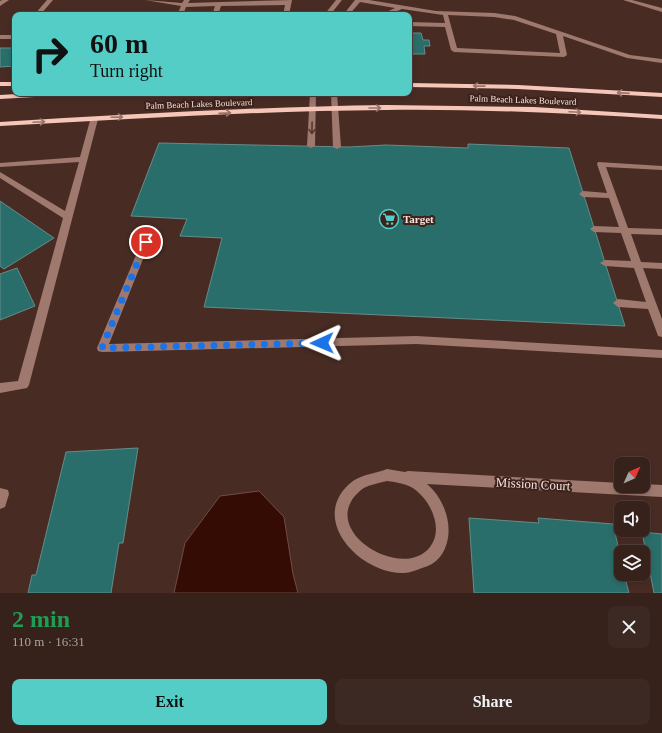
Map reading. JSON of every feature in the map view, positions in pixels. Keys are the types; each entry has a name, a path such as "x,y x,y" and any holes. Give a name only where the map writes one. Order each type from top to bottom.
{"main road":[{"path":"0,84 12,84"},
{"name":"Palm Beach Lakes Boulevard","path":"412,85 518,87 662,95"},
{"path":"0,97 18,96"},
{"name":"Palm Beach Lakes Boulevard","path":"0,124 336,109 515,109 662,117"}],"street":[{"path":"0,4 6,0"},
{"path":"40,12 50,0"},
{"path":"148,0 219,4 289,2 287,12"},
{"path":"329,12 339,0"},
{"path":"348,12 358,0 400,8 515,18 560,32 629,57 662,61"},
{"path":"626,0 662,10"},
{"path":"181,12 186,2"},
{"path":"216,12 219,4"},
{"path":"390,12 400,8"},
{"path":"445,13 454,50 564,55 560,32"},
{"path":"412,24 448,25"},
{"path":"0,37 12,37"},
{"path":"311,146 313,96"},
{"path":"334,96 337,147"},
{"path":"0,388 23,385 94,119"},
{"path":"0,165 83,159"},
{"path":"662,168 601,164 662,333"},
{"path":"0,174 68,217"},
{"path":"583,194 612,196"},
{"path":"151,229 102,348 416,340 662,354"},
{"path":"594,229 662,232"},
{"path":"605,263 662,266"},
{"path":"618,304 652,306"},
{"name":"Mission Court","path":"403,477 418,484 430,495 439,509 442,524 440,541 433,555 421,566 404,572 387,573 369,567 355,556 345,542 340,526 341,510 347,496 357,484 371,477 387,475 662,491"},
{"path":"0,494 3,494 0,503"}],"shaded area":[{"path":"259,491 284,517 293,574 298,593 174,593 185,543 220,496"}],"building":[{"path":"412,33 421,33 423,40 429,40 430,46 424,46 425,54 412,54"},
{"path":"0,48 12,48 12,66 0,67"},
{"path":"159,143 349,147 386,145 468,148 468,144 569,148 625,326 204,307 222,238 180,236 187,219 131,216"},
{"path":"0,201 54,238 4,269 0,266"},
{"path":"17,268 35,306 0,320 0,274"},
{"path":"138,448 123,543 119,543 111,593 28,593 32,575 36,575 66,452"},
{"path":"469,518 539,523 538,518 613,524 614,537 616,537 618,545 614,545 614,581 626,581 629,593 474,593"},
{"path":"650,533 662,534 662,593 654,593 650,573 650,545 645,545 643,537 650,537"}],"place":[{"name":"Target","path":"389,219"}],"route":[{"path":"146,242 102,348 322,343"}]}
